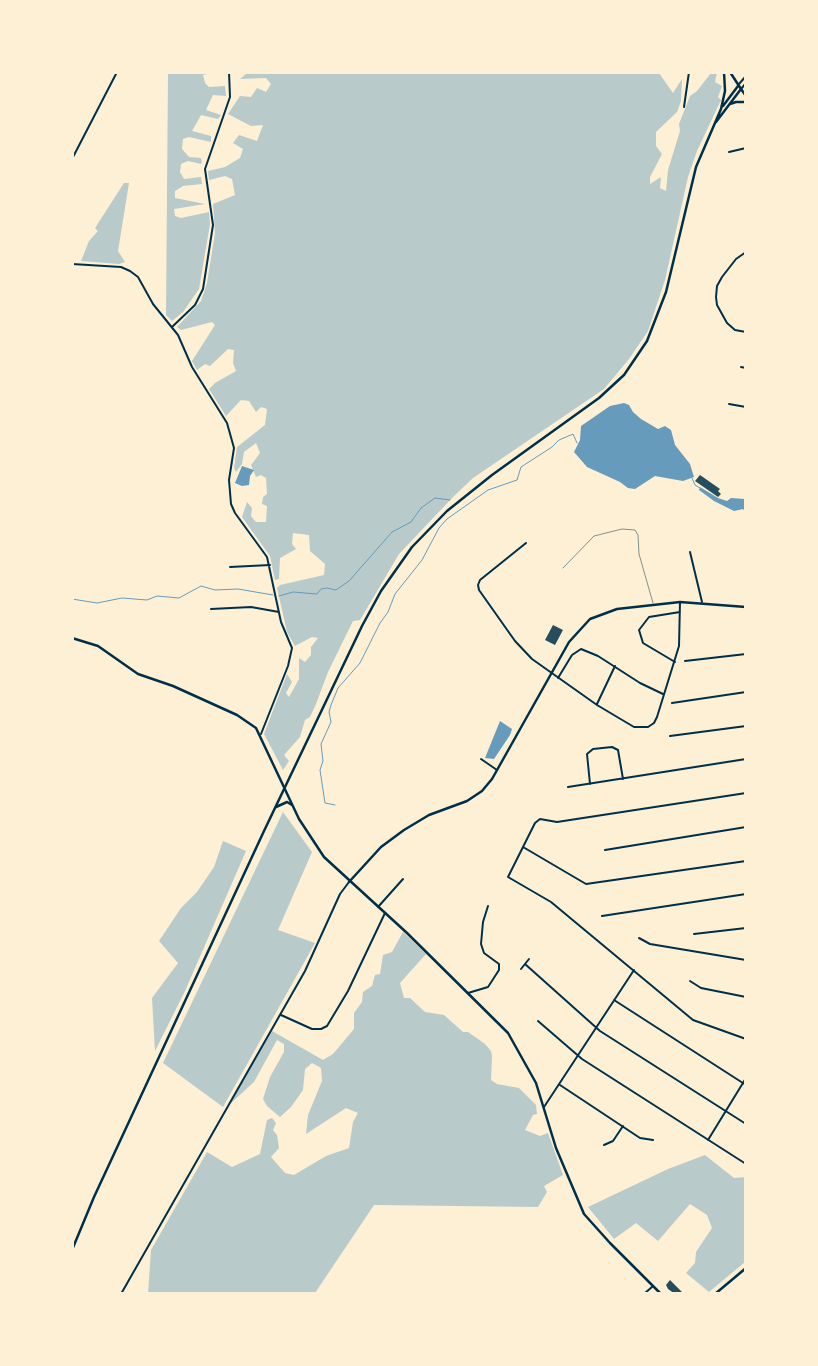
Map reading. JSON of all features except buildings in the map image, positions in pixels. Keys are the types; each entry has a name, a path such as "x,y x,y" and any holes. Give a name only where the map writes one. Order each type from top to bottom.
{"street":[{"path":"72,159 117,72"},
{"path":"172,327 195,305 203,289 213,225 205,169 228,106 231,90 229,72"},
{"path":"684,107 689,72"},
{"path":"721,109 725,91 724,72"},
{"path":"730,72 746,96"},
{"path":"72,1250 94,1197 276,807 372,607 412,547 442,516 467,493 599,398 620,379 640,353 662,305 696,167 721,109 746,76"},
{"path":"712,129 746,83"},
{"path":"728,105 736,102 746,102"},
{"path":"729,152 746,148"},
{"path":"746,252 736,259 722,276 717,286 716,298 717,305 727,323 735,330 746,332"},
{"path":"72,264 121,268 134,273 141,281 152,304 182,342 192,367 228,423 234,448 229,480 232,504 235,513 265,552 270,566 279,612 292,648 292,654 260,734"},
{"path":"740,367 746,368"},
{"path":"729,404 746,407"},
{"path":"526,543 480,580 479,590 526,654 558,678 630,726 644,728 656,720 675,662 680,639 680,602"},
{"path":"690,552 702,602"},
{"path":"230,567 270,566"},
{"path":"121,1294 308,965 342,890 381,847 409,827 429,815 467,801 479,794 497,770 572,636 590,619 617,609 680,602 702,602 746,607"},
{"path":"211,608 251,607 279,612"},
{"path":"675,662 643,643 639,630 649,617 680,612"},
{"path":"72,638 95,645 138,674 173,686 237,715 252,724 260,734 293,806 318,850 349,882 385,913 468,993 513,1040 534,1077 556,1148 584,1214 596,1229 661,1294"},
{"path":"558,678 572,655 578,650 598,656 640,683 664,694"},
{"path":"685,662 746,654"},
{"path":"597,705 615,666"},
{"path":"672,703 746,692"},
{"path":"670,736 746,726"},
{"path":"590,784 589,751 602,748 616,748 619,752 623,779"},
{"path":"568,787 746,759"},
{"path":"481,760 497,770"},
{"path":"746,793 557,822 540,819 535,823 508,875 510,880 551,902 693,1020 746,1039"},
{"path":"276,807 287,802 293,806"},
{"path":"605,850 746,827"},
{"path":"523,848 586,884 746,861"},
{"path":"378,907 404,879"},
{"path":"602,916 746,894"},
{"path":"468,993 488,987 499,970 499,964 484,953 481,944 483,922 488,906"},
{"path":"280,1015 312,1030 321,1030 327,1026 348,991 385,913"},
{"path":"694,934 746,928"},
{"path":"639,938 650,944 746,960"},
{"path":"521,969 529,960"},
{"path":"525,964 596,1028 746,1124"},
{"path":"544,1107 634,970"},
{"path":"690,981 701,988 746,997"},
{"path":"614,1000 744,1085"},
{"path":"538,1022 578,1056 746,1164"},
{"path":"708,1140 744,1085 746,1078"},
{"path":"560,1085 644,1139 653,1140"},
{"path":"604,1145 613,1141 623,1126"},
{"path":"715,1294 746,1268"},
{"path":"644,1294 653,1286"}],"lane":[{"path":"563,568 595,535 622,528 635,530 638,535 640,554 653,604"}],"shaded area":[{"path":"168,73 211,73 203,75 205,83 209,87 225,86 226,96 213,95 206,110 221,115 218,119 201,115 192,131 211,136 211,142 189,137 183,139 182,149 189,157 201,158 202,162 201,164 188,161 181,164 180,172 184,179 201,177 202,184 183,186 175,191 175,198 205,204 174,209 175,216 181,218 209,212 210,224 199,289 183,312 172,321 166,315"},
{"path":"247,73 659,73 673,93 682,79 681,101 677,112 656,132 656,146 662,154 650,177 650,184 661,177 660,188 666,191 668,170 680,131 679,124 690,96 697,91 711,73 717,73 715,82 722,86 718,97 721,100 697,151 688,177 665,280 648,331 629,359 604,389 473,478 399,554 360,620 353,621 328,672 310,717 305,720 300,737 284,755 289,761 283,770 264,734 287,674 292,682 286,693 289,697 299,679 299,658 305,662 311,655 311,647 318,638 312,637 295,646 287,632 277,588 280,585 324,575 325,564 310,551 309,535 293,533 292,544 296,549 280,558 279,579 275,580 270,556 242,517 247,502 252,508 251,516 256,522 266,522 267,506 262,504 263,497 267,494 266,478 261,475 256,477 251,465 260,453 256,443 244,452 242,464 236,472 234,468 237,447 265,425 267,409 261,407 256,412 249,401 241,400 226,416 209,389 215,383 236,371 233,363 234,350 228,349 210,366 205,364 197,370 192,361 215,325 212,322 181,330 177,327 201,301 207,283 215,233 213,204 235,195 232,179 225,176 209,180 208,171 225,167 240,158 243,149 233,143 239,135 257,141 263,125 251,126 228,114 240,96 251,97 257,88 266,92 271,84 266,78 240,79"},
{"path":"124,183 129,183 118,251 125,262 119,264 81,261 89,241 98,231 95,228"},
{"path":"283,812 312,852 278,930 315,943 223,1107 163,1063"},
{"path":"223,841 246,851 185,991 155,1051 152,998 178,963 159,941 181,908 197,892 214,867"},
{"path":"403,932 426,954 400,983 404,998 410,998 425,1012 444,1015 463,1032 468,1032 485,1044 491,1051 492,1056 491,1080 497,1084 519,1088 536,1105 537,1114 533,1115 525,1130 540,1136 548,1133 563,1175 544,1186 547,1192 538,1207 374,1205 315,1293 148,1294 151,1250 207,1152 232,1167 260,1154 267,1120 272,1118 276,1123 273,1130 277,1135 279,1148 271,1157 285,1173 294,1175 326,1156 349,1148 353,1122 358,1113 346,1108 306,1134 308,1115 322,1081 321,1068 312,1063 305,1069 303,1090 291,1107 280,1117 267,1106 263,1099 270,1077 284,1052 284,1044 277,1040 254,1082 229,1105 272,1031 323,1060 333,1054 354,1029 354,1013 362,1002 363,992 372,986 375,975 380,974 383,955 392,952"},
{"path":"705,1155 734,1178 746,1177 745,1262 709,1292 686,1273 695,1263 696,1252 712,1228 707,1215 690,1204 658,1241 636,1223 614,1239 588,1207 668,1169"}],"water":[{"path":"624,403 629,405 633,412 641,419 658,429 665,426 671,430 675,445 690,464 694,477 683,481 655,476 635,489 628,488 620,482 587,467 574,452 580,440 581,426 610,406"},
{"path":"242,466 254,470 250,476 249,485 242,486 235,483"},
{"path":"700,487 727,501 731,498 745,499 745,512 743,509 734,511 714,501 699,490"},
{"path":"500,721 512,729 510,735 494,759 485,758"}],"waterway":[{"path":"335,805 325,803 320,770 323,761 321,744 331,722 329,712 331,705 338,688 360,663 380,623 388,612 395,594 422,560 439,528 447,519 488,490 517,480 521,467 552,447 559,440 573,434 577,443"},
{"path":"692,478 695,485 700,488"},
{"path":"279,596 293,592 317,594 321,589 327,588 336,590 349,581 392,532 411,522 421,508 435,498 450,500"},
{"path":"72,599 97,603 122,598 147,600 157,596 179,598 201,586 215,590 238,589 273,595"}]}
